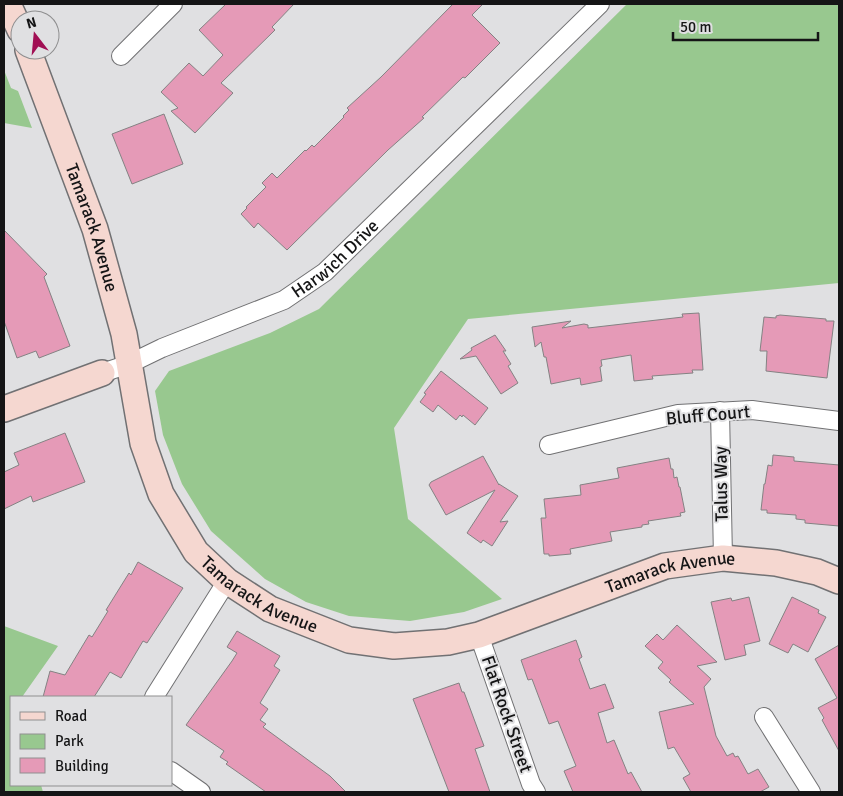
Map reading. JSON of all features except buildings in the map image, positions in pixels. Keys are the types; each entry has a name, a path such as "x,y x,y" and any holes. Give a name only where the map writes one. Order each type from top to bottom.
{"main road":[{"name":"Tamarack Avenue","path":"32,60 95,229 122,325 143,443 161,494 196,552 228,581 270,609 349,640 394,646 448,642 479,634 665,566 722,558 784,565 817,572 839,582"},
{"name":"Harwich Drive","path":"4,409 102,373"}],"street":[{"path":"122,56 173,4"},
{"name":"Harwich Drive","path":"102,373 129,364 162,348 284,300 325,272 600,4"},
{"name":"Bluff Court","path":"549,445 678,414 752,410 839,421"},
{"name":"Talus Way","path":"720,411 722,558"},
{"path":"155,696 228,581"},
{"name":"Flat Rock Street","path":"479,634 531,784 536,792"},
{"path":"764,717 811,792"},
{"path":"172,772 201,792"}],"green space":[{"path":"627,4 839,4 839,283 468,319 394,428 408,519 502,599 464,612 410,621 349,616 306,602 265,579 211,531 182,484 163,435 155,391 169,371 270,333 319,309"},
{"path":"4,70 11,88 18,91 32,128 4,123"},
{"path":"4,626 58,646 23,696 10,696 10,786 41,786 43,792 4,792"}]}
